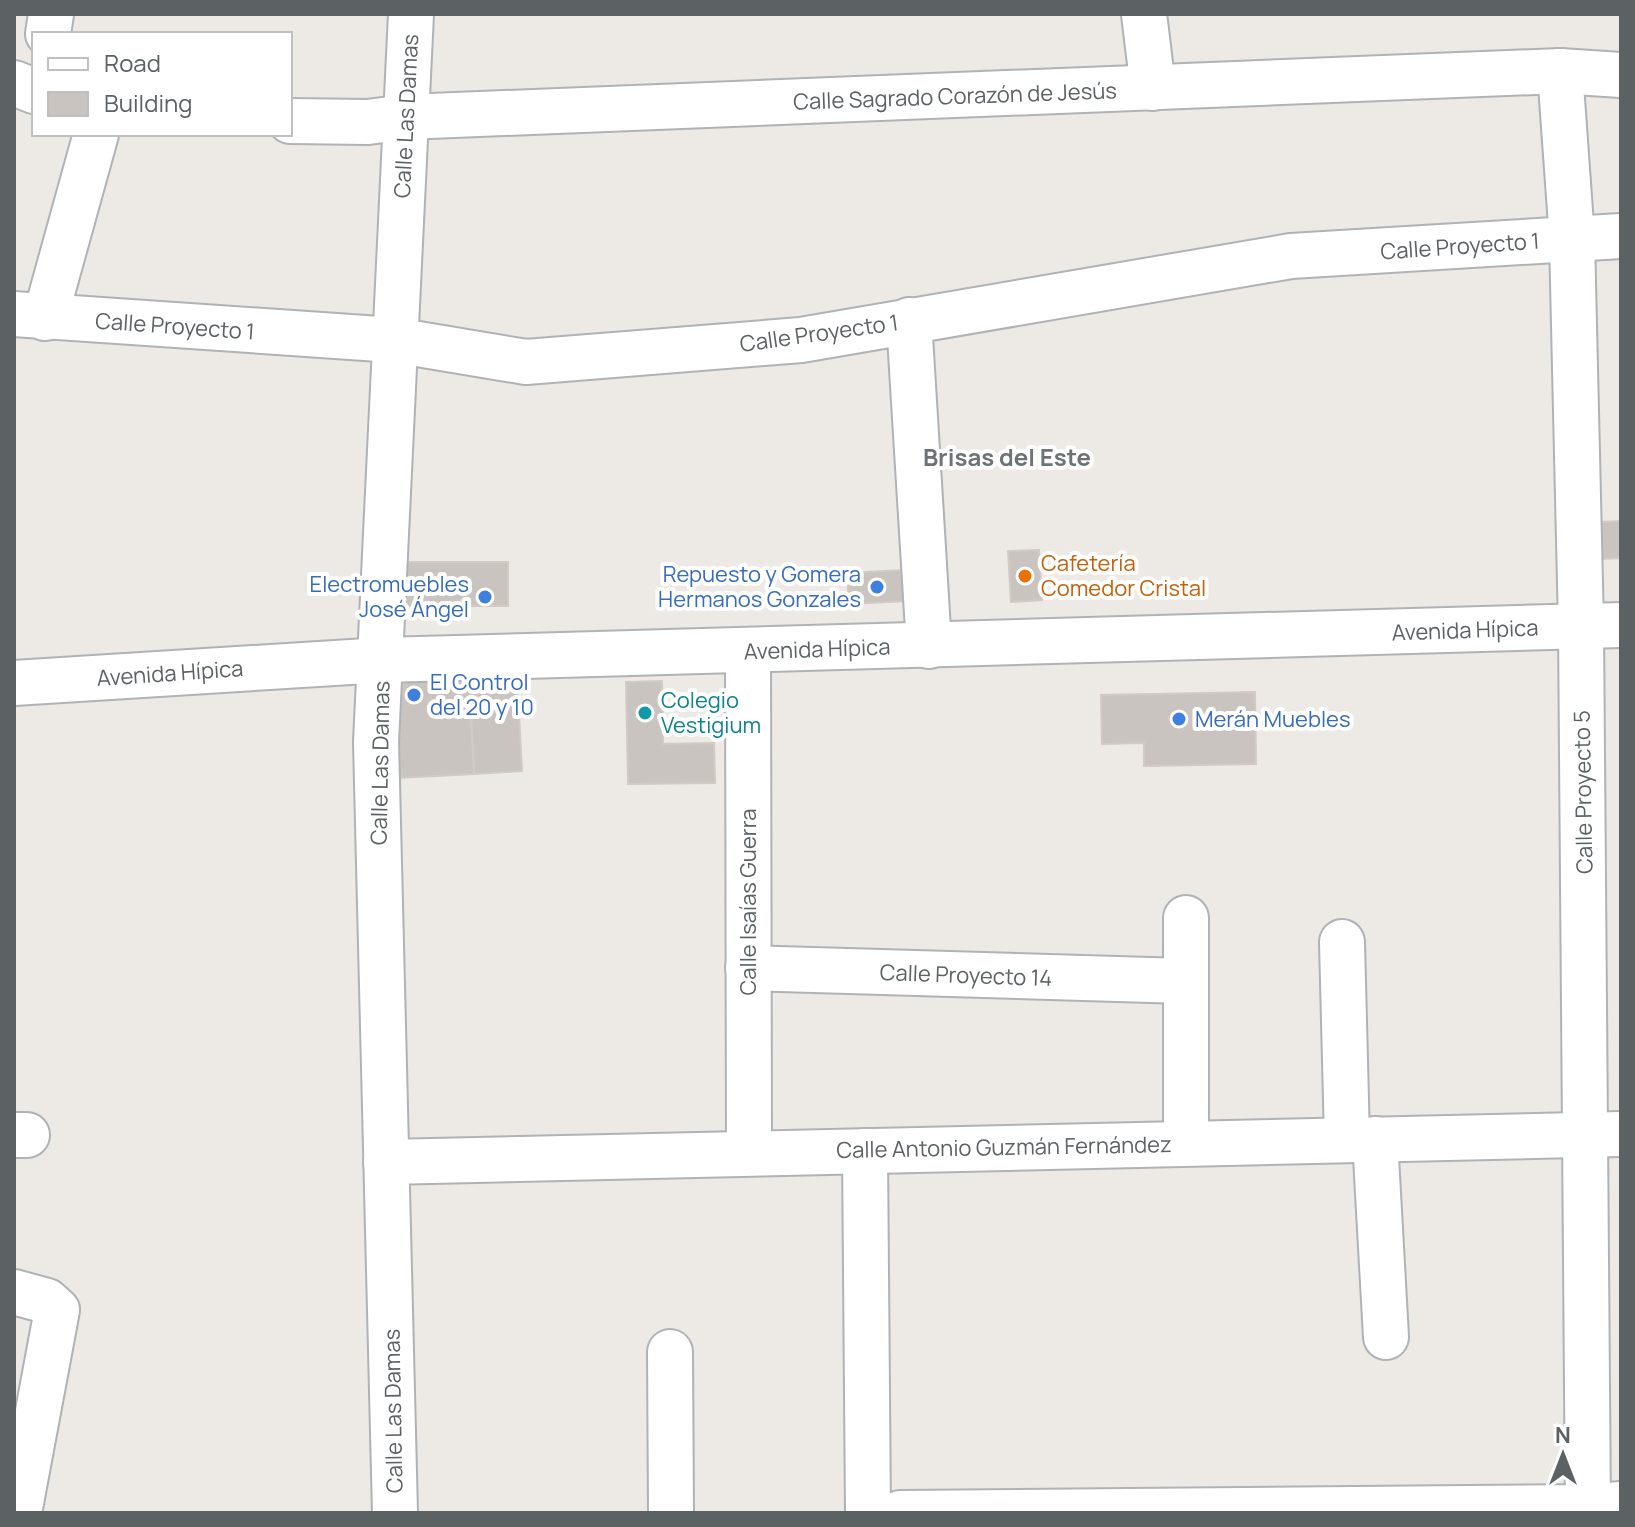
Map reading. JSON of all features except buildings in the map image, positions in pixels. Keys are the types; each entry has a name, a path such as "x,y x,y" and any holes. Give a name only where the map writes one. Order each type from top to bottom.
{"street":[{"name":"Calle Las Damas","path":"395,1513 376,742 383,660 394,340 411,14"},
{"path":"1144,14 1153,88"},
{"name":"Calle Sagrado Corazón de Jesús","path":"292,121 368,122 405,117 1560,71 1621,75"},
{"name":"Calle Proyecto 5","path":"1560,71 1601,626 1604,1134 1599,1508"},
{"path":"30,316 95,136"},
{"name":"Calle Proyecto 1","path":"30,316 394,340 526,362 801,340 1291,256 1621,236"},
{"path":"909,320 929,646"},
{"name":"Avenida Hípica","path":"14,683 383,660 1601,626"},
{"name":"Calle Isaías Guerra","path":"748,651 749,1153"},
{"path":"1186,918 1186,1143"},
{"path":"1342,942 1361,1139 1386,1337"},
{"name":"Calle Proyecto 14","path":"748,968 1185,981"},
{"name":"Calle Antonio Guzmán Fernández","path":"386,1162 1604,1134"},
{"path":"865,1151 868,1513"},
{"path":"14,1292 47,1301 57,1310 19,1513"},
{"path":"670,1352 671,1513"},
{"path":"900,1513 1599,1508"}],"place":[{"name":"Cafetería Comedor Cristal","path":"1025,576"},
{"name":"Repuesto y Gomera Hermanos Gonzales","path":"877,587"},
{"name":"Electromuebles José Ángel","path":"485,597"},
{"name":"El Control del 20 y 10","path":"414,695"},
{"name":"Colegio Vestigium","path":"645,713"},
{"name":"Merán Muebles","path":"1179,719"}],"district":[{"name":"Brisas del Este","path":"1007,456"}]}
